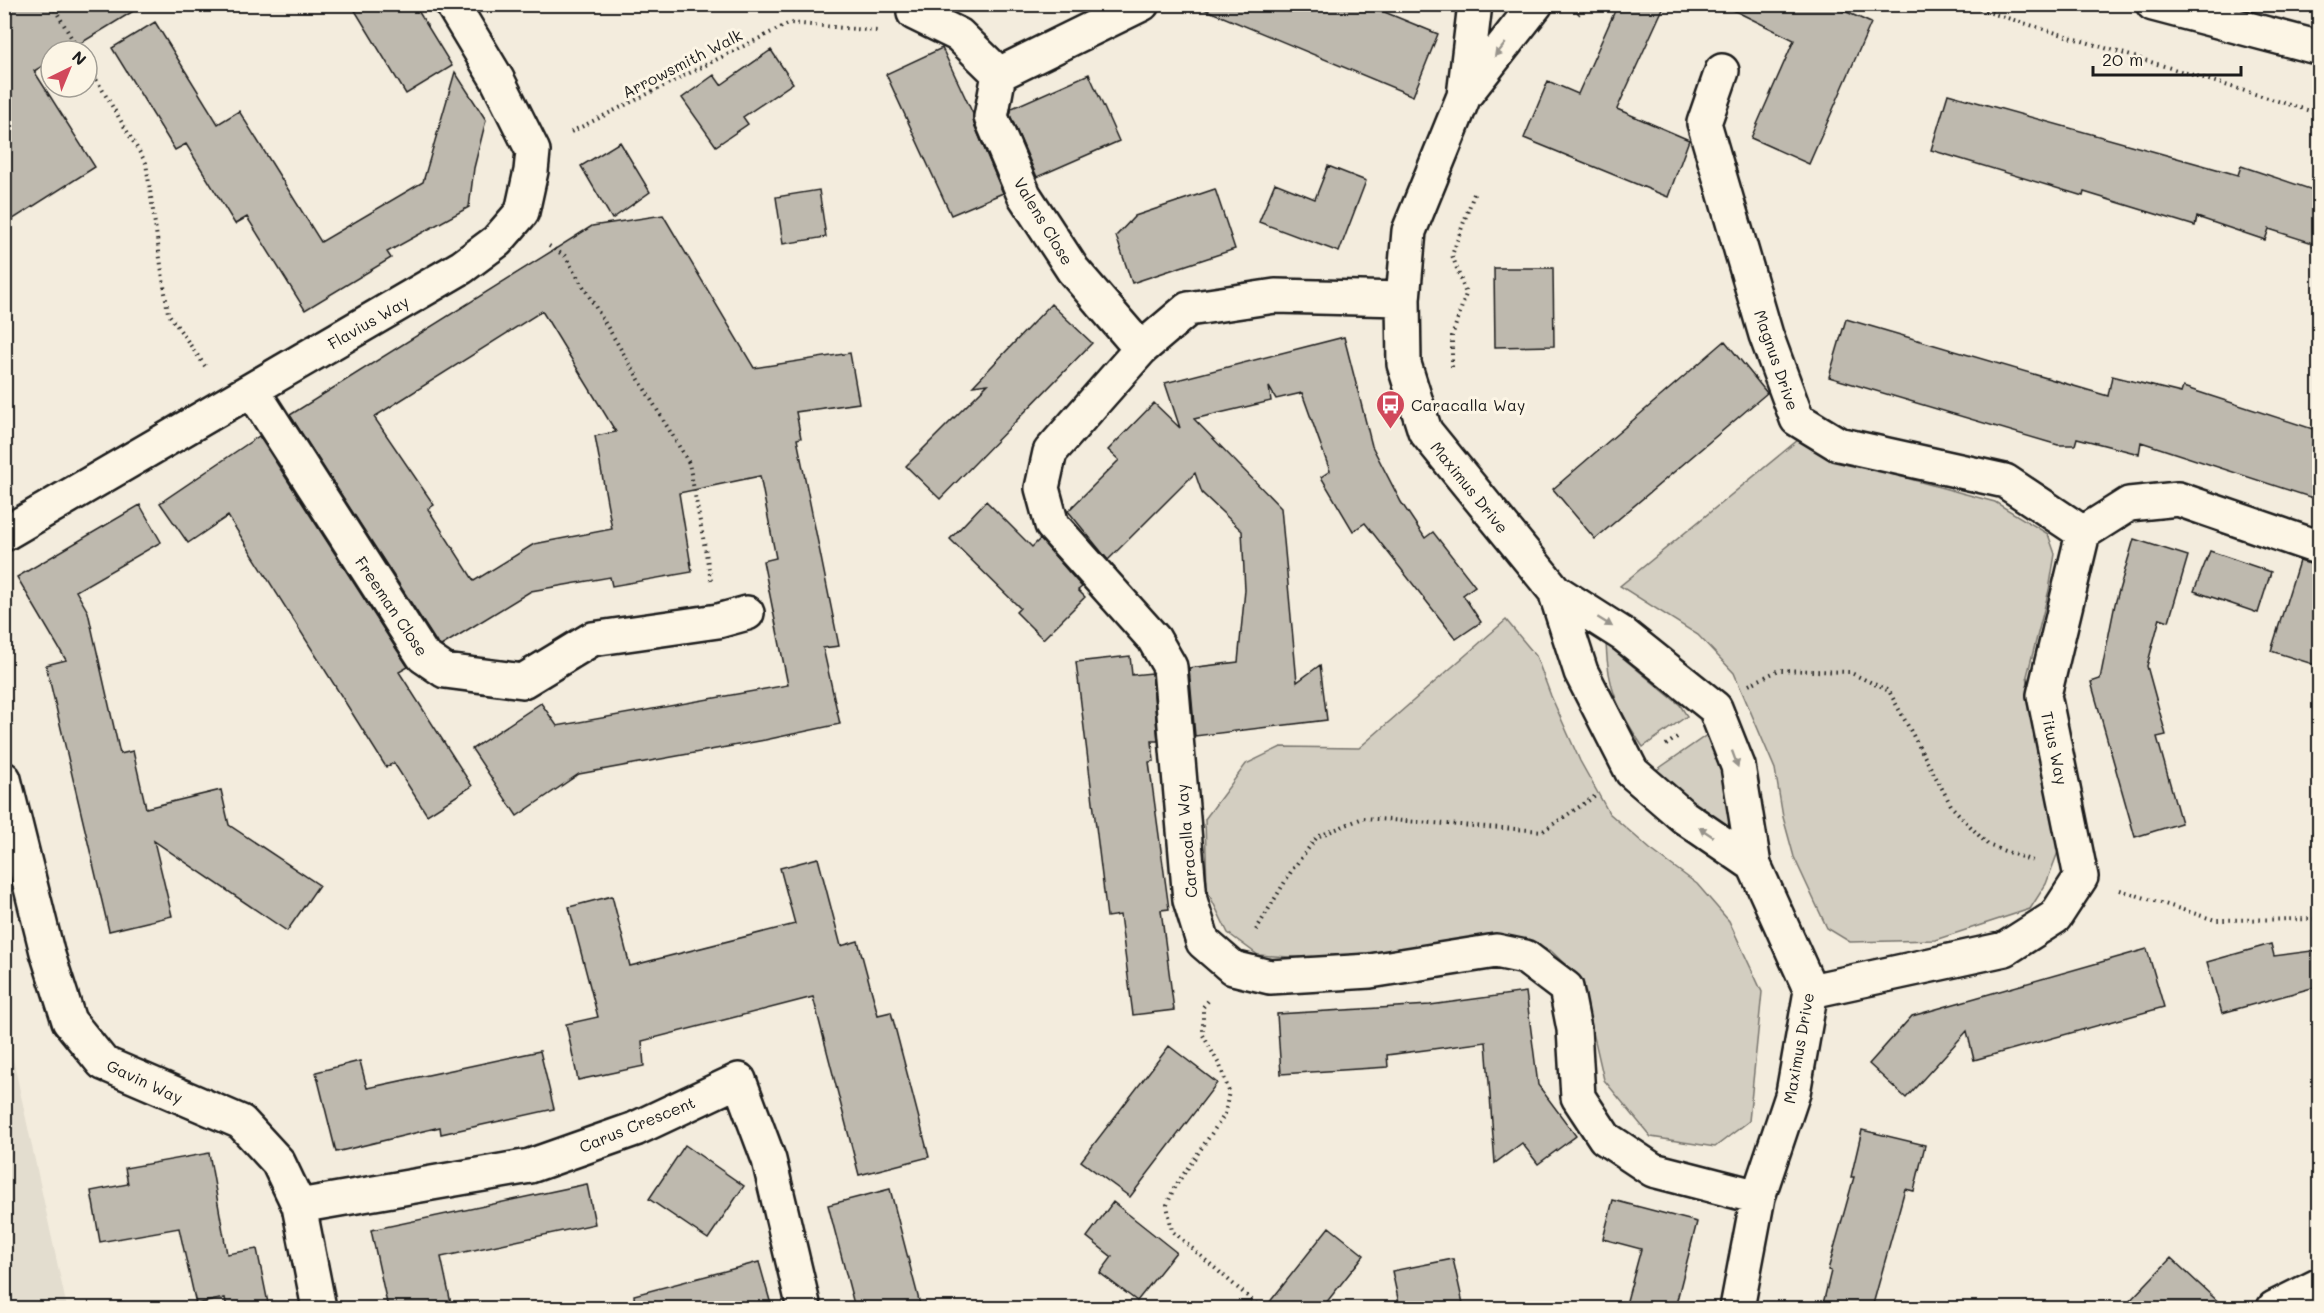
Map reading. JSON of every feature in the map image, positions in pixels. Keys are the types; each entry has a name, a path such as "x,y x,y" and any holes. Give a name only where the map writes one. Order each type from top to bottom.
{"street":[{"path":"452,4 497,79 533,151"},
{"path":"914,13 959,35 999,74 1142,4"},
{"name":"Maximus Drive","path":"1475,4 1464,96 1409,231 1403,300 1404,364 1425,431 1555,591 1624,635 1715,708 1738,766 1754,865 1811,991 1793,1093 1758,1197 1737,1308"},
{"name":"Maximus Drive","path":"1464,96 1536,4"},
{"path":"2153,4 2319,48"},
{"name":"Magnus Drive","path":"1722,71 1704,123 1766,335 1797,419 1838,444 2005,481 2083,533"},
{"name":"Valens Close","path":"999,74 991,117 1024,195 1073,270 1141,349"},
{"name":"Flavius Way","path":"4,534 462,267 497,241 522,212 533,151"},
{"name":"Caracalla Way","path":"1403,300 1275,296 1188,309 1141,349 1050,452 1042,488 1052,525 1154,639 1170,666 1190,900 1203,942 1233,968 1270,977 1370,971 1496,951 1524,957 1566,988 1574,1029 1578,1096 1605,1138 1653,1170 1758,1197"},
{"name":"Freeman Close","path":"241,396 423,656 445,671 524,681 592,639 732,617"},
{"path":"2083,533 2130,504 2178,500 2319,548"},
{"name":"Titus Way","path":"2081,878 2044,695 2083,533"},
{"name":"Maximus Drive","path":"1555,591 1581,672 1632,772 1684,818 1754,865"},
{"name":"Gavin Way","path":"4,779 47,952 69,1021 104,1064 242,1122 278,1162 299,1206 320,1308"},
{"path":"1811,991 2005,949 2055,917 2081,878"},
{"name":"Carus Crescent","path":"299,1206 530,1166 635,1129 739,1080 769,1160 804,1308"},
{"path":"2274,1308 2319,1285"}],"path":[{"path":"52,4 73,39"},
{"path":"1962,4 2319,114"},
{"name":"Arrowsmith Walk","path":"533,151 790,23 885,32 914,13"},
{"path":"99,84 146,163 168,313 241,396"},
{"path":"1453,378 1452,336 1466,294 1452,255 1475,190"},
{"path":"514,222 565,256 689,463 732,617"},
{"path":"1260,1308 1172,1231 1167,1205 1174,1188 1225,1114 1229,1091 1220,1065 1203,1035 1203,1007 1233,968 1292,870 1317,837 1364,818 1542,831 1632,772 1737,690 1779,670 1849,672 1889,692 1952,807 1988,845 2081,878 2215,920 2319,920"}],"shaded area":[{"path":"1798,440 1832,458 1995,502 2048,534 2055,554 2049,590 2027,676 2058,852 2046,884 2030,909 1935,940 1850,942 1827,928 1794,857 1783,817 1775,769 1734,673 1698,635 1620,586"},
{"path":"1506,620 1536,656 1580,761 1609,813 1650,849 1697,884 1729,921 1762,992 1749,1121 1715,1147 1651,1137 1604,1080 1581,980 1551,951 1506,936 1428,945 1349,961 1258,955 1228,933 1207,890 1205,819 1246,764 1281,747 1359,748"},
{"path":"1606,644 1680,705 1687,716 1643,747 1616,699 1609,674"},
{"path":"1707,735 1733,801 1733,832 1713,825 1655,771"},
{"path":"7,1031 67,1308 5,1308 4,1032"}],"building":[{"path":"4,4 145,4 88,39 39,39 39,68 34,71 39,79 39,99 52,99 95,167 4,225"},
{"path":"351,4 414,4 452,66 406,94"},
{"path":"1192,4 1365,4 1438,34 1413,96"},
{"path":"1618,4 1665,4 1617,109 1689,140 1668,197 1524,138 1548,81 1578,94"},
{"path":"1721,4 1829,4 1871,23 1809,164 1751,138 1794,40"},
{"path":"155,22 218,124 239,111 321,242 423,182 455,72 486,120 474,168 469,207 387,252 391,258 305,310 247,217 235,224 186,144 175,150 112,48"},
{"path":"942,48 973,114 974,124 1003,193 951,215 886,74"},
{"path":"771,50 793,83 743,117 748,124 716,146 682,98 714,75 721,85"},
{"path":"1089,74 1119,141 1037,177 1010,115 1012,108"},
{"path":"1948,94 2238,175 2241,166 2319,192 2319,245 2269,229 2265,240 2197,217 2195,226 2084,192 2083,196 1931,150"},
{"path":"620,142 650,192 612,219 581,166"},
{"path":"1328,166 1366,181 1339,252 1259,222 1275,183 1315,199"},
{"path":"1215,189 1235,249 1132,283 1116,236 1135,216"},
{"path":"819,190 826,237 783,244 776,197"},
{"path":"663,215 754,368 850,353 859,403 796,412 801,438 797,439 839,646 823,648 840,724 579,774 517,816 472,749 541,703 557,726 788,685 763,561 776,558 760,476 679,493 692,572 612,586 610,577 531,591 441,646 290,415 592,226","holes":["542,311 616,432 595,436 612,529 534,544 474,581 428,509 434,505 374,417"]},
{"path":"1494,268 1553,268 1554,346 1495,347"},
{"path":"1051,304 1092,343 940,499 906,466 988,384 973,386"},
{"path":"1846,319 2108,396 2112,376 2181,393 2183,387 2319,431 2319,500 2141,442 2139,454 2077,438 2075,445 2058,445 1829,377"},
{"path":"1344,337 1372,446 1401,502 1425,538 1433,532 1475,586 1463,595 1481,622 1456,639 1365,523 1353,531 1321,477 1330,471 1302,393 1276,399 1269,387 1271,401 1194,419 1281,508 1297,682 1320,665 1327,720 1195,736 1189,668 1238,662 1245,590 1242,531 1202,493 1195,473 1108,560 1068,511 1119,460 1108,450 1154,403 1180,428 1165,383"},
{"path":"1725,341 1767,393 1595,539 1553,489"},
{"path":"259,436 408,667 399,672 472,786 427,815 394,763 386,767 228,516 188,543 160,503"},
{"path":"986,501 1032,547 1040,539 1082,587 1078,590 1085,597 1043,639 1016,612 1020,608 950,539"},
{"path":"140,505 161,542 76,591 88,612 120,754 133,751 146,808 221,790 229,825 319,885 287,931 154,841 172,916 109,931 46,665 66,660 17,577"},
{"path":"2134,539 2188,556 2169,621 2160,618 2147,666 2166,735 2157,737 2181,823 2135,837 2091,682 2100,679 2115,604"},
{"path":"2210,551 2271,572 2258,613 2194,591"},
{"path":"2299,561 2319,566 2319,666 2271,651"},
{"path":"1130,656 1132,675 1152,673 1158,741 1152,741 1154,761 1149,762 1169,909 1161,910 1174,1010 1133,1015 1120,915 1107,917 1076,662"},
{"path":"818,858 841,946 858,941 878,1015 891,1012 929,1157 859,1175 813,997 642,1041 644,1066 578,1080 566,1024 598,1017 569,907 612,896 630,966 795,924 780,868"},
{"path":"2271,944 2274,956 2319,950 2319,986 2222,1013 2207,962"},
{"path":"2147,949 2164,1007 1974,1060 1967,1031 1906,1098 1869,1064 1912,1016"},
{"path":"1526,992 1538,1085 1576,1136 1538,1164 1522,1143 1495,1163 1486,1042 1387,1055 1388,1067 1281,1074 1277,1014 1430,1005"},
{"path":"1169,1046 1217,1083 1130,1197 1081,1161"},
{"path":"540,1051 554,1109 441,1134 440,1127 336,1152 316,1072 360,1061 367,1088"},
{"path":"1862,1130 1925,1145 1914,1191 1905,1189 1872,1308 1822,1308 1831,1271 1828,1270 1854,1177 1851,1177"},
{"path":"685,1145 744,1186 708,1239 649,1199"},
{"path":"209,1153 227,1254 257,1249 269,1308 227,1308 225,1298 196,1304 179,1228 100,1242 91,1191 128,1184 125,1168"},
{"path":"587,1184 595,1224 441,1257 452,1308 388,1308 371,1230"},
{"path":"890,1189 921,1308 855,1308 828,1205"},
{"path":"1613,1200 1697,1222 1675,1308 1625,1308 1641,1249 1603,1239"},
{"path":"1113,1202 1176,1252 1137,1301 1100,1273 1112,1257 1087,1237"},
{"path":"1329,1227 1364,1255 1322,1308 1265,1308"},
{"path":"2171,1258 2225,1308 2123,1308"},
{"path":"1453,1259 1464,1308 1400,1308 1392,1271"},
{"path":"759,1262 772,1308 635,1308 634,1295"}],"place":[{"name":"Caracalla Way","path":"1390,430"}]}
